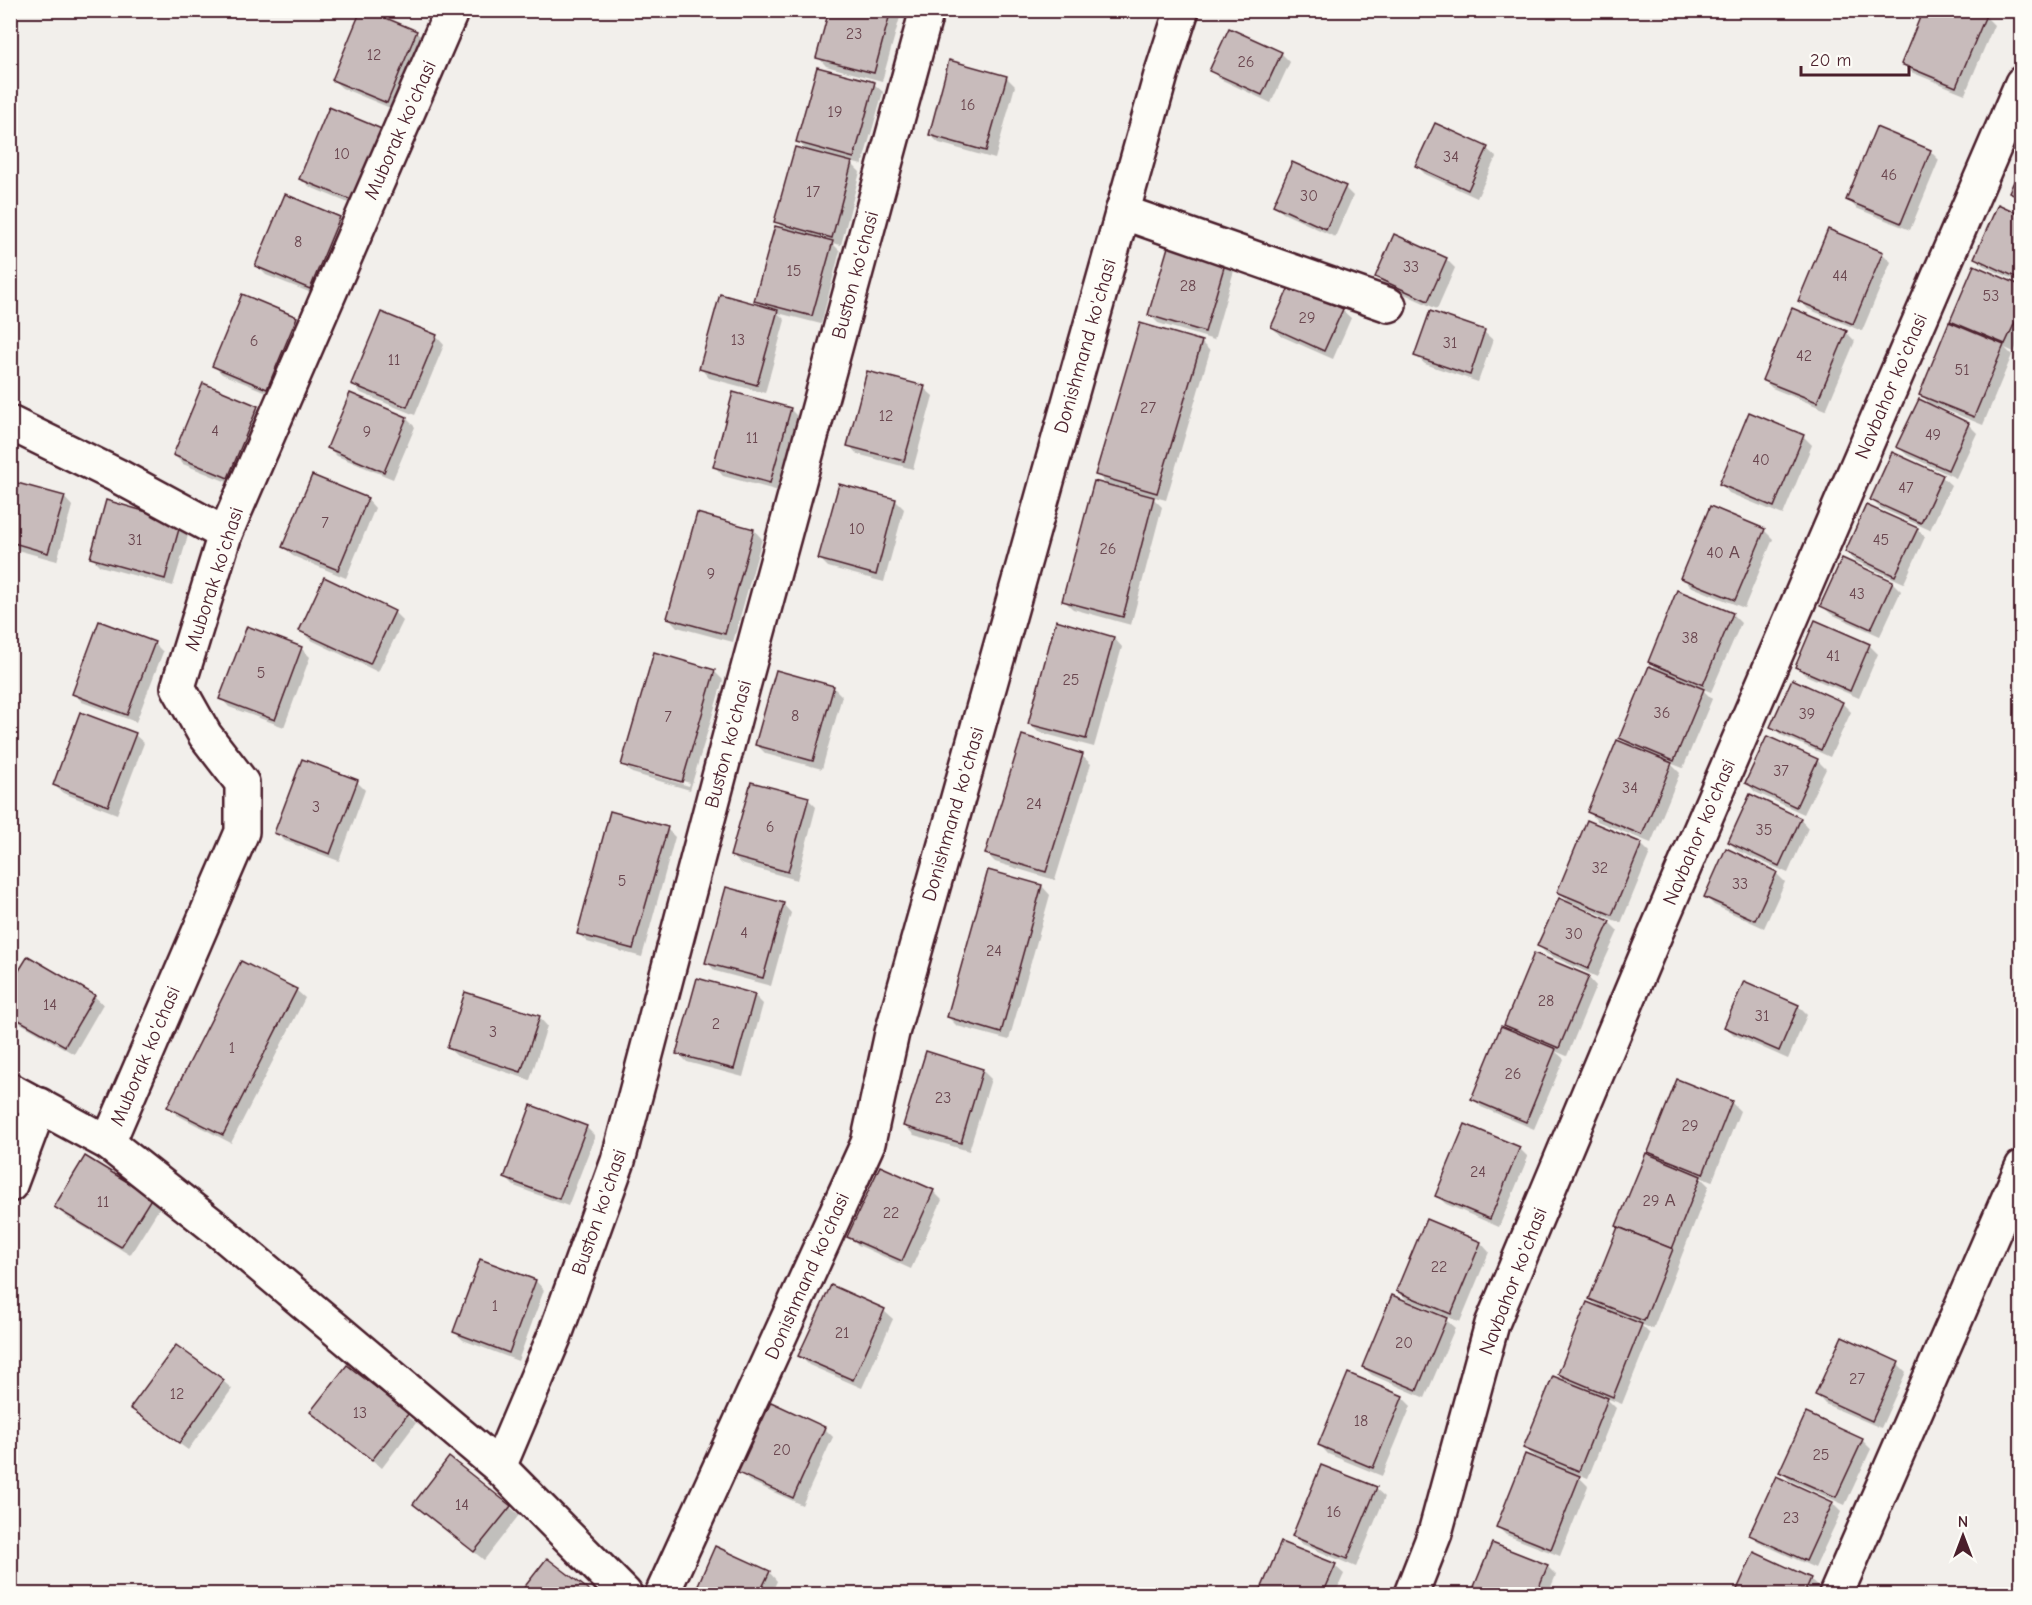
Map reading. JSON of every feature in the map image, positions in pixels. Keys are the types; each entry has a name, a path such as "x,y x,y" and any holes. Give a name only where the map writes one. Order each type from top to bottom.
{"street":[{"name":"Muborak ko'chasi","path":"108,1143 242,831 242,783 205,735 178,687 225,534 452,10"},
{"name":"Buston ko'chasi","path":"499,1467 555,1335 618,1161 735,716 927,10"},
{"name":"Donishmand ko'chasi","path":"662,1594 868,1143 892,1033 1122,212 1182,10"},
{"name":"Navbahor ko'chasi","path":"1411,1594 1435,1533 1492,1324 1647,952 2022,83"},
{"path":"1122,212 1389,305"},
{"path":"10,423 116,475 225,534"},
{"path":"10,1090 108,1143 217,1229 499,1467 625,1594"},
{"path":"10,1185 40,1105"},
{"path":"1836,1594 2022,1167"}],"building":[{"path":"361,10 367,10 417,31 387,103 332,80"},
{"path":"829,10 891,10 874,73 816,58"},
{"path":"1923,10 1975,10 1986,15 1956,87 1901,64"},
{"path":"1229,28 1282,52 1262,95 1209,71"},
{"path":"949,60 1007,76 986,151 929,135"},
{"path":"817,67 875,82 854,158 796,142"},
{"path":"329,107 384,130 354,201 299,179"},
{"path":"1435,123 1488,147 1468,190 1415,166"},
{"path":"1876,127 1931,150 1901,223 1846,200"},
{"path":"795,147 852,162 832,238 774,222"},
{"path":"1292,162 1346,186 1326,229 1273,205"},
{"path":"2022,165 2022,198 2009,192"},
{"path":"285,194 340,217 310,289 255,266"},
{"path":"1998,204 2022,215 2022,280 1974,258"},
{"path":"775,226 833,241 812,316 754,301"},
{"path":"1828,229 1883,252 1853,324 1798,301"},
{"path":"1394,234 1447,258 1428,301 1375,277"},
{"path":"1170,240 1227,257 1205,332 1148,315"},
{"path":"1974,265 2022,286 2022,307 2005,344 1950,321"},
{"path":"1290,285 1343,309 1324,351 1271,327"},
{"path":"242,294 297,317 267,389 212,366"},
{"path":"720,294 778,310 757,385 699,369"},
{"path":"1792,308 1847,331 1817,402 1762,380"},
{"path":"1430,311 1485,330 1470,375 1414,356"},
{"path":"381,312 437,335 407,407 351,384"},
{"path":"1949,322 2004,345 1974,417 1919,395"},
{"path":"1140,323 1202,341 1157,493 1095,475"},
{"path":"867,371 925,386 904,461 847,446"},
{"path":"203,383 258,406 228,478 173,455"},
{"path":"733,392 791,408 770,483 713,467"},
{"path":"350,393 407,417 384,472 327,448"},
{"path":"1919,399 1969,423 1948,470 1896,447"},
{"path":"1749,412 1804,435 1774,507 1719,484"},
{"path":"1892,452 1943,475 1921,523 1870,500"},
{"path":"312,475 368,498 338,570 282,547"},
{"path":"10,481 65,496 48,553 10,542"},
{"path":"1094,481 1154,497 1123,617 1062,601"},
{"path":"839,484 896,499 876,575 818,559"},
{"path":"106,500 181,522 165,579 90,558"},
{"path":"1866,505 1918,528 1895,576 1845,552"},
{"path":"1710,506 1765,529 1735,600 1680,578"},
{"path":"697,513 754,529 725,634 667,618"},
{"path":"1842,558 1893,581 1871,629 1820,606"},
{"path":"324,577 395,611 370,664 299,631"},
{"path":"1677,590 1733,613 1703,685 1648,662"},
{"path":"1056,620 1114,637 1086,739 1028,724"},
{"path":"1815,620 1870,644 1850,691 1795,667"},
{"path":"99,621 155,642 127,715 72,694"},
{"path":"247,626 302,647 275,720 219,699"},
{"path":"654,652 715,670 682,782 621,765"},
{"path":"1649,666 1704,689 1674,761 1619,738"},
{"path":"776,670 834,686 813,761 755,745"},
{"path":"1792,679 1843,702 1821,750 1770,727"},
{"path":"80,712 136,733 108,806 53,785"},
{"path":"1022,735 1083,754 1046,872 985,854"},
{"path":"1767,736 1818,759 1796,807 1745,783"},
{"path":"1617,740 1672,763 1642,835 1587,812"},
{"path":"302,759 358,780 330,854 274,833"},
{"path":"751,782 809,797 788,872 730,856"},
{"path":"1750,794 1801,818 1779,866 1728,842"},
{"path":"610,811 668,827 633,949 577,934"},
{"path":"1587,820 1642,843 1612,915 1557,892"},
{"path":"1726,848 1777,872 1755,920 1704,897"},
{"path":"988,870 1042,885 1001,1033 947,1017"},
{"path":"726,887 784,903 763,978 705,963"},
{"path":"1559,898 1610,921 1588,969 1537,946"},
{"path":"1534,953 1589,976 1559,1048 1504,1025"},
{"path":"28,956 95,995 65,1046 10,1015 10,985"},
{"path":"241,961 297,989 223,1135 167,1107"},
{"path":"697,978 755,994 734,1069 676,1054"},
{"path":"1744,981 1799,1005 1779,1051 1724,1027"},
{"path":"465,992 540,1016 521,1072 447,1048"},
{"path":"1501,1026 1556,1049 1526,1122 1471,1099"},
{"path":"926,1051 983,1069 961,1143 903,1126"},
{"path":"1677,1079 1732,1101 1703,1174 1648,1152"},
{"path":"531,1105 587,1126 559,1199 504,1178"},
{"path":"1465,1124 1520,1147 1490,1219 1435,1196"},
{"path":"1646,1153 1701,1176 1672,1249 1616,1226"},
{"path":"85,1156 152,1197 121,1247 54,1207"},
{"path":"880,1166 934,1190 902,1261 847,1237"},
{"path":"1426,1219 1481,1242 1451,1314 1396,1291"},
{"path":"1618,1227 1673,1249 1644,1321 1589,1299"},
{"path":"480,1259 536,1280 509,1353 453,1332"},
{"path":"831,1285 885,1309 853,1380 798,1356"},
{"path":"1392,1295 1447,1318 1417,1390 1362,1367"},
{"path":"1587,1302 1642,1324 1613,1397 1558,1374"},
{"path":"1842,1336 1899,1362 1872,1421 1815,1395"},
{"path":"176,1345 224,1380 179,1443 130,1408"},
{"path":"347,1365 409,1413 372,1460 310,1412"},
{"path":"1348,1373 1403,1396 1373,1468 1318,1445"},
{"path":"1553,1376 1608,1398 1579,1471 1523,1448"},
{"path":"771,1402 825,1427 793,1498 738,1473"},
{"path":"1806,1413 1863,1439 1836,1497 1779,1472"},
{"path":"1525,1454 1580,1476 1551,1549 1496,1527"},
{"path":"449,1457 511,1506 474,1552 413,1504"},
{"path":"1321,1465 1377,1487 1347,1559 1292,1536"},
{"path":"1776,1476 1833,1502 1806,1561 1749,1535"},
{"path":"1281,1542 1336,1564 1323,1594 1259,1594"},
{"path":"1492,1543 1548,1565 1536,1594 1471,1594"},
{"path":"715,1546 770,1571 759,1594 694,1594"},
{"path":"1754,1552 1811,1578 1804,1594 1735,1594"},
{"path":"547,1558 594,1594 519,1594"}]}
